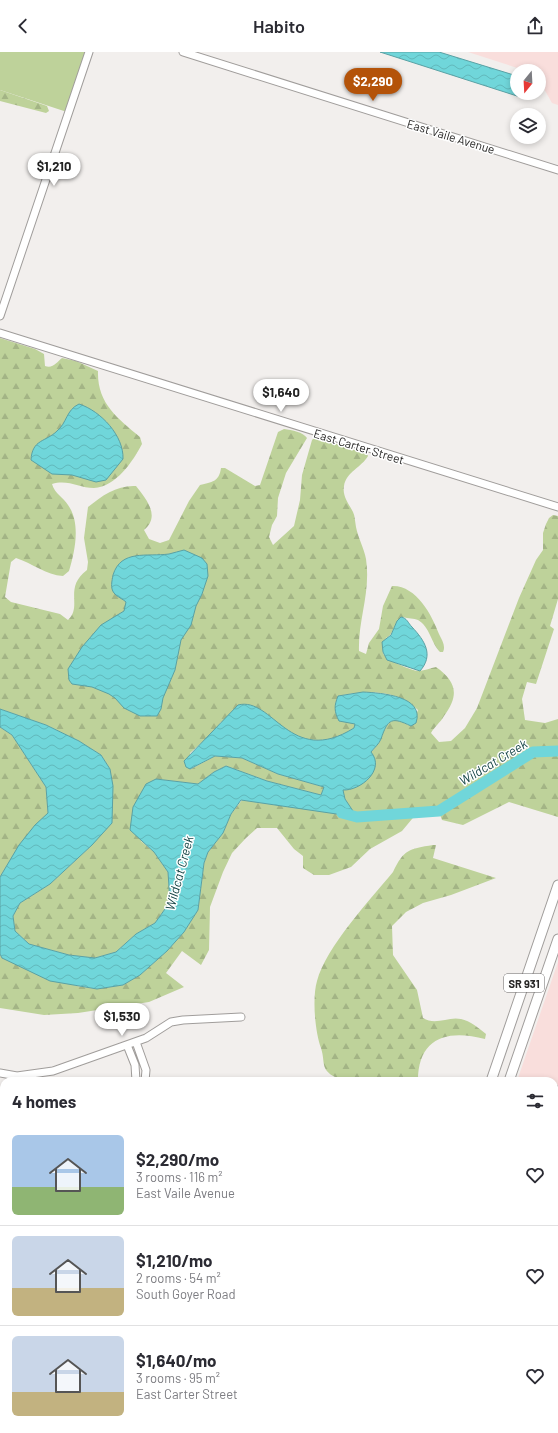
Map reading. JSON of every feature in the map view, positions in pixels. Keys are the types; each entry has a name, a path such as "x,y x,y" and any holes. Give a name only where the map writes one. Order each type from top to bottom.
{"main road":[{"name":"SR 931","path":"492,1077 558,885"},
{"name":"SR 931","path":"510,1077 558,939"}],"street":[{"path":"0,316 89,52"},
{"name":"East Vaile Avenue","path":"183,52 558,170"},
{"name":"East Carter Street","path":"0,333 558,507"},
{"path":"0,1073 18,1076 53,1071 146,1038 171,1022 183,1020 240,1018"},
{"path":"136,1042 146,1070 145,1077"},
{"path":"127,1045 135,1065 136,1077"}],"shaded area":[{"path":"468,52 558,52 558,105 552,103 546,92 546,64 510,64 510,66"},
{"path":"558,962 558,1077 518,1077"}],"green space":[{"path":"0,52 90,52 70,113 0,90"},
{"path":"0,90 47,106 49,111 46,113 0,101"},
{"path":"0,338 35,349 44,354 45,366 53,366 62,358 76,361 98,371 101,392 105,401 116,416 140,437 142,444 134,458 123,472 110,483 102,487 89,488 68,483 52,484 72,512 76,529 75,546 69,571 63,576 57,575 16,558 11,562 5,597 11,602 60,614 68,620 74,609 74,590 76,583 87,570 88,562 84,538 88,507 116,489 136,486 144,496 152,513 149,525 144,530 149,539 160,543 169,540 189,501 200,485 217,479 221,468 225,468 255,486 260,485 278,432 284,429 303,434 307,438 286,473 278,498 277,516 272,525 269,537 273,545 294,526 300,500 302,475 312,440 315,437 367,454 368,456 365,460 345,481 344,486 346,500 354,514 357,531 366,559 367,583 360,628 359,651 366,654 369,643 379,629 383,606 392,586 401,587 408,590 422,602 432,618 444,645 443,652 440,652 434,644 428,631 422,623 416,619 403,617 397,621 391,634 386,638 383,653 393,661 418,671 436,667 443,672 452,683 454,695 452,701 449,708 431,733 439,742 451,741 465,728 477,708 519,598 536,560 543,550 543,533 546,524 549,518 553,515 558,516 558,599 550,626 554,629 536,684 527,682 522,699 525,720 545,723 558,719 558,751 554,751 558,753 558,817 509,802 463,825 442,820 439,812 417,813 402,831 370,849 351,867 329,875 314,875 303,868 303,856 294,849 277,828 257,828 232,853 223,872 210,907 209,950 201,965 182,951 166,973 184,987 149,1002 78,1013 44,1015 0,1008 0,954 2,958 77,986 97,989 123,985 140,975 167,951 184,932 198,910 204,863 208,852 223,833 231,814 242,800 356,816 345,799 342,790 380,741 386,726 392,721 399,720 411,726 418,710 401,698 381,693 370,692 338,696 355,724 354,728 340,736 325,740 310,740 294,735 268,716 221,722 214,732 190,753 191,769 215,756 242,758 278,774 324,787 321,795 267,781 226,766 214,772 198,784 156,779 141,841 154,852 168,872 170,902 155,923 136,934 116,952 95,958 69,955 29,944 15,931 13,916 20,903 50,884 92,845 110,769 101,755 79,741 46,725 0,709"},
{"path":"0,727 12,735 46,787 48,813 22,843 0,877"},
{"path":"436,845 433,858 496,878 451,895 423,903 406,912 392,926 393,955 417,990 423,1018 433,1021 456,1018 464,1020 486,1034 485,1039 459,1035 448,1036 438,1040 429,1046 423,1054 419,1066 418,1077 335,1077 328,1073 324,1066 317,1033 315,988 317,981 329,954 350,924 393,872 404,854 418,848"}],"water":[{"path":"380,52 439,52 510,74 510,94"},
{"path":"79,404 87,407 103,418 120,442 123,459 106,480 96,482 72,475 52,474 31,460 32,453 37,444 53,435 63,424 71,410"},
{"path":"184,550 202,558 207,564 208,576 196,606 191,625 181,640 175,670 157,716 140,716 124,708 109,694 92,687 72,684 69,680 68,669 82,647 101,625 124,611 126,602 115,594 112,589 113,575 122,561 136,556 169,554"},
{"path":"401,617 406,620 417,632 426,648 426,659 420,671 387,660 383,652 382,642 391,635 397,621"},
{"path":"363,692 381,693 400,698 414,707 417,714 416,723 411,726 399,721 392,721 389,723 380,741 371,752 375,759 375,766 369,778 357,787 343,790 345,799 357,817 241,800 231,814 223,833 208,852 204,863 198,910 184,932 167,951 140,975 123,985 97,989 50,981 2,958 0,954 0,877 19,845 35,825 48,813 46,787 12,735 0,727 0,709 46,725 79,741 101,755 110,769 113,786 112,823 92,845 50,884 20,903 13,916 15,931 29,944 69,955 95,958 116,952 136,934 155,923 170,902 168,872 154,852 130,830 133,807 146,784 156,779 198,784 214,772 226,766 267,781 321,795 324,787 278,774 242,758 215,756 190,769 186,767 184,761 238,705 250,705 262,710 298,736 314,740 332,738 354,728 355,724 339,721 335,708 336,703 338,696"}],"waterway":[{"name":"Wildcat Creek","path":"342,813 357,817 439,811 533,752 558,751"}]}
